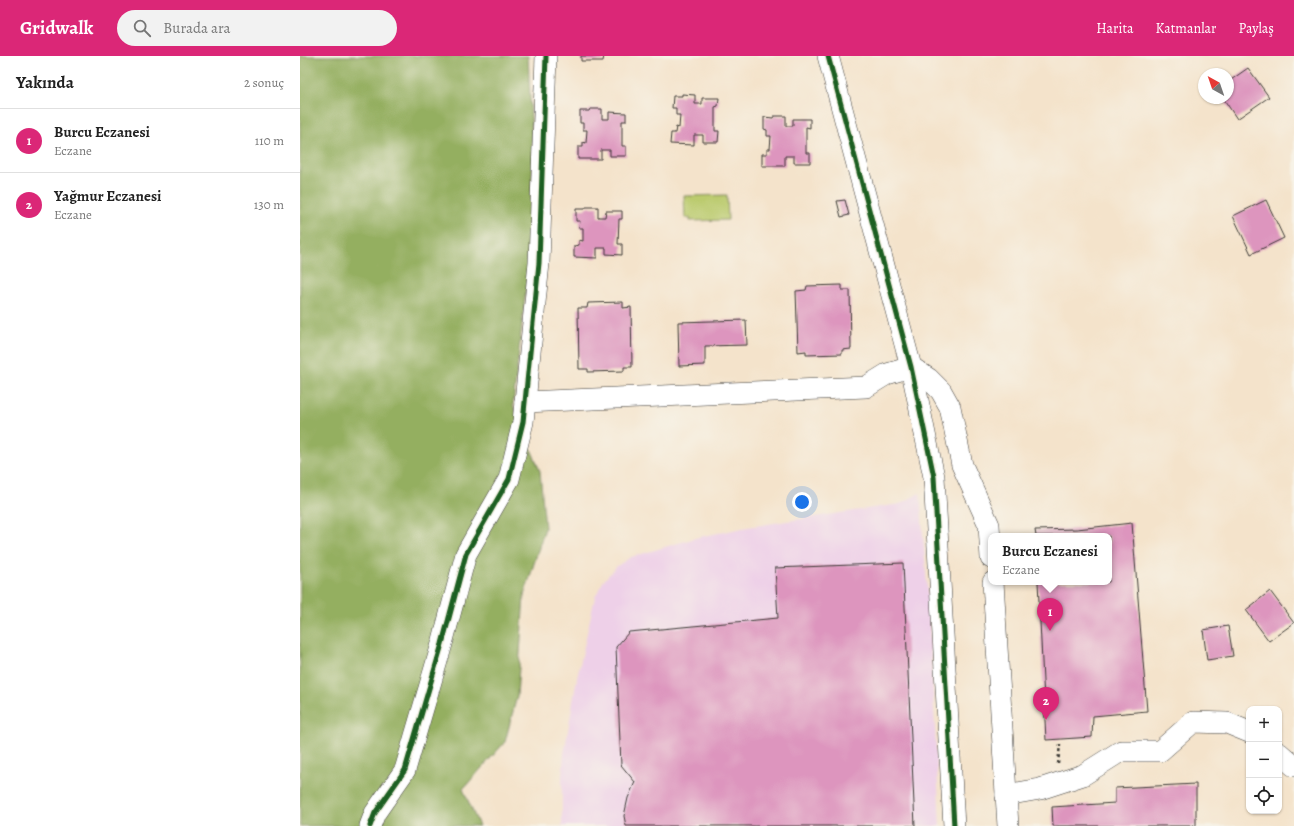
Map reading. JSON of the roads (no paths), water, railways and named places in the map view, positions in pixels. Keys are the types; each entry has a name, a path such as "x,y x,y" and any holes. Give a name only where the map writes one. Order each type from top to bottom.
{"street":[{"path":"370,826 375,812 405,770 442,644 466,554 509,479 523,422 539,263 546,56"},
{"path":"828,56 911,367 934,477 954,826"},
{"path":"525,402 866,387 887,374 911,367 929,379 941,391 950,407 962,465 989,525 989,533"},
{"path":"992,585 1008,826"},
{"path":"1006,795 1040,789 1083,775 1121,751 1160,751 1193,722 1227,723 1246,731"},
{"path":"1282,756 1294,766"}],"place":[{"name":"Burcu Eczanesi","path":"1050,631"},
{"name":"Yağmur Eczanesi","path":"1046,720"}]}
